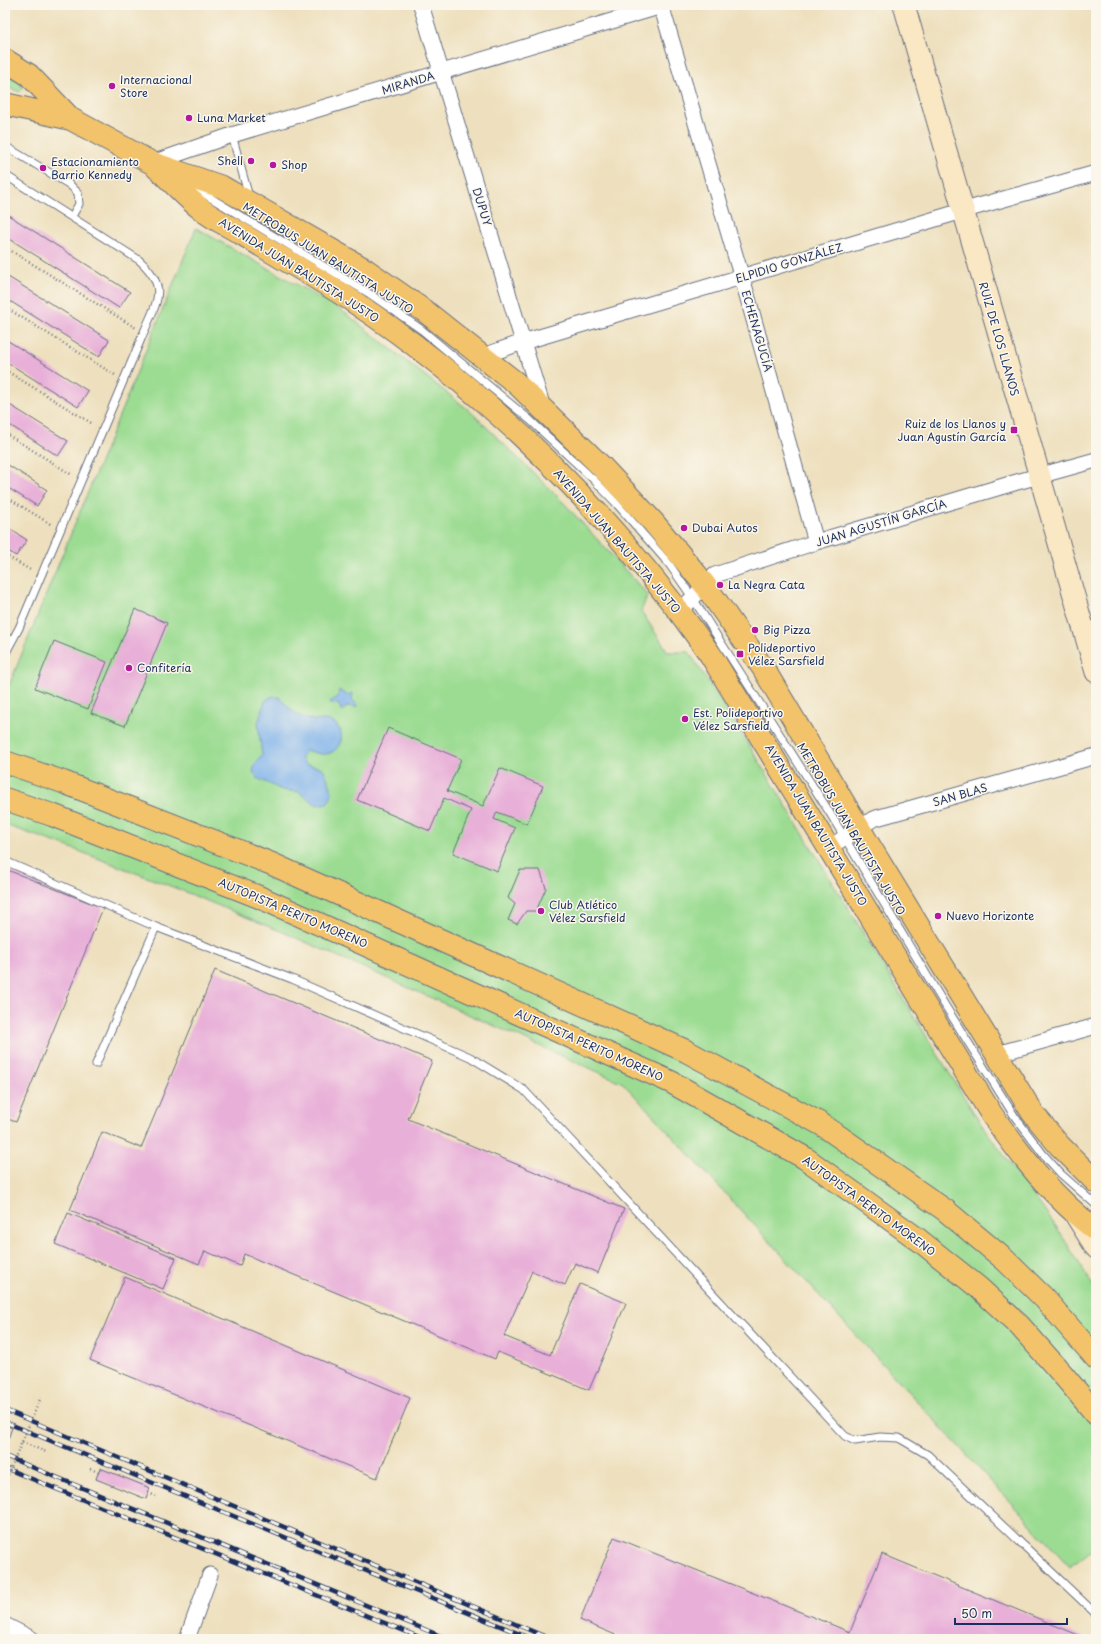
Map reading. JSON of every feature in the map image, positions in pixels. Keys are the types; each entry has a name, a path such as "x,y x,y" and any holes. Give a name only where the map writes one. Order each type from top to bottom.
{"main road":[{"name":"AVENIDA JUAN BAUTISTA JUSTO","path":"5,60 29,75 71,118 152,163 222,187 366,270 426,312 516,383 612,477 652,522 692,598 728,682 844,838 997,1054 1032,1112 1076,1164 1096,1182"},
{"name":"AVENIDA JUAN BAUTISTA JUSTO","path":"5,104 71,118"},
{"name":"AVENIDA JUAN BAUTISTA JUSTO","path":"152,163 202,210 353,301 409,341 456,378 524,438 588,504 662,588 692,598 763,668 844,838 992,1114 1030,1166 1074,1212 1096,1230"},
{"path":"5,762 63,782 272,864 686,1051 821,1124 945,1210 1005,1260 1044,1298 1096,1358"},
{"name":"AUTOPISTA PERITO MORENO","path":"5,799 52,815 258,897 677,1086 805,1158 925,1245 979,1288 1019,1325 1096,1414"}],"street":[{"name":"DUPUY","path":"421,5 543,410"},
{"name":"MIRANDA","path":"152,163 232,135 662,5"},
{"name":"ECHENAGUCÍA","path":"662,5 742,277 816,542"},
{"name":"RUIZ DE LOS LLANOS","path":"904,5 964,211 1038,477 1096,672"},
{"name":"ELPIDIO GONZÁLEZ","path":"482,356 523,342 1096,173"},
{"name":"JUAN AGUSTÍN GARCÍA","path":"692,598 715,575 816,542 1096,460"},
{"name":"SAN BLAS","path":"844,838 873,819 1096,756"},
{"path":"997,1054 1096,1026"},
{"path":"1074,1212 1096,1248"},
{"path":"187,1639 210,1576"},
{"path":"5,1625 32,1639"}],"lane":[{"path":"232,135 251,203"},
{"path":"5,146 70,186 78,193 79,204 72,216"},
{"path":"5,175 72,216 139,260 150,270 156,279 158,288 156,302 144,332 19,628 5,654"},
{"name":"METROBUS JUAN BAUTISTA JUSTO","path":"844,838 950,1014 1016,1117 1043,1154 1061,1174 1096,1205"},
{"path":"5,861 156,927 292,979 470,1057 524,1090 845,1436 855,1441 880,1437 899,1438 928,1455 1096,1614"},
{"path":"96,1064 156,927"}],"path":[{"path":"5,248 144,332"},
{"path":"5,307 123,380"},
{"path":"5,370 102,430"},
{"path":"5,434 81,480"},
{"path":"5,496 60,530"},
{"path":"5,555 41,577"},
{"path":"5,1482 42,1397"},
{"path":"22,1442 46,1452"},
{"path":"90,1469 98,1472"},
{"path":"148,1493 156,1496"}],"green space":[{"path":"5,73 19,81 23,89 20,92 5,87"},
{"name":"Club Atlético Vélez Sarsfield","path":"196,228 340,309 470,411 563,502 648,595 641,611 668,652 689,652 754,753 979,1121 1057,1228 1096,1290 1096,1547 1070,1567 623,1083 285,933 178,889 63,845 5,825 5,695"}],"water":[{"path":"339,690 347,695 353,693 352,699 357,707 348,706 342,711 338,704 330,703 338,697"},
{"path":"272,696 279,697 294,712 302,717 314,720 330,721 339,728 341,732 341,742 335,750 326,754 305,751 301,758 305,764 322,768 324,770 332,792 327,803 317,805 299,792 282,790 257,778 253,773 254,765 262,756 258,723 265,701"}],"building":[{"path":"5,213 130,292 119,308 5,236"},
{"path":"5,275 109,340 99,357 5,298"},
{"path":"5,339 88,391 78,407 5,361"},
{"path":"5,402 68,441 58,456 5,422"},
{"path":"5,463 47,490 37,506 5,486"},
{"path":"5,526 27,540 16,556 5,549"},
{"name":"Confitería","path":"135,609 167,623 125,726 91,713"},
{"path":"54,641 107,662 88,709 35,688"},
{"path":"388,728 461,759 447,791 483,806 500,768 543,786 527,824 497,812 494,819 515,828 497,871 453,853 471,810 444,798 430,831 357,800"},
{"path":"5,869 103,908 16,1122 5,1118"},
{"path":"520,870 540,870 546,888 536,911 526,911 517,924 508,920 515,904 508,898"},
{"path":"215,970 432,1061 408,1119 624,1209 598,1273 575,1263 565,1285 532,1271 504,1336 550,1355 580,1284 626,1303 589,1390 498,1352 495,1359 244,1254 240,1266 205,1251 199,1264 70,1210 102,1132 141,1148"},
{"path":"68,1213 176,1258 163,1289 55,1244"},
{"path":"125,1277 410,1398 377,1478 90,1360"},
{"path":"5,1425 12,1428 8,1439 5,1437"},
{"path":"100,1468 150,1488 146,1499 96,1479"},
{"path":"614,1537 850,1632 882,1554 1088,1639 625,1639 580,1620"}],"railway":[{"path":"5,1410 551,1639"},
{"path":"5,1422 532,1639"},
{"path":"5,1456 448,1639"},
{"path":"5,1468 424,1639"}],"place":[{"name":"Internacional Store","path":"112,86"},
{"name":"Luna Market","path":"189,118"},
{"name":"Shell","path":"251,161"},
{"name":"Shop","path":"273,165"},
{"name":"Estacionamiento Barrio Kennedy","path":"43,168"},
{"name":"Ruiz de los Llanos y Juan Agustín García","path":"1014,430"},
{"name":"Dubai Autos","path":"684,528"},
{"name":"La Negra Cata","path":"720,585"},
{"name":"Big Pizza","path":"755,630"},
{"name":"Polideportivo Vélez Sarsfield","path":"740,654"},
{"name":"Confitería","path":"129,668"},
{"name":"Est. Polideportivo Vélez Sarsfield","path":"685,719"},
{"name":"Club Atlético Vélez Sarsfield","path":"541,911"},
{"name":"Nuevo Horizonte","path":"938,916"}]}
